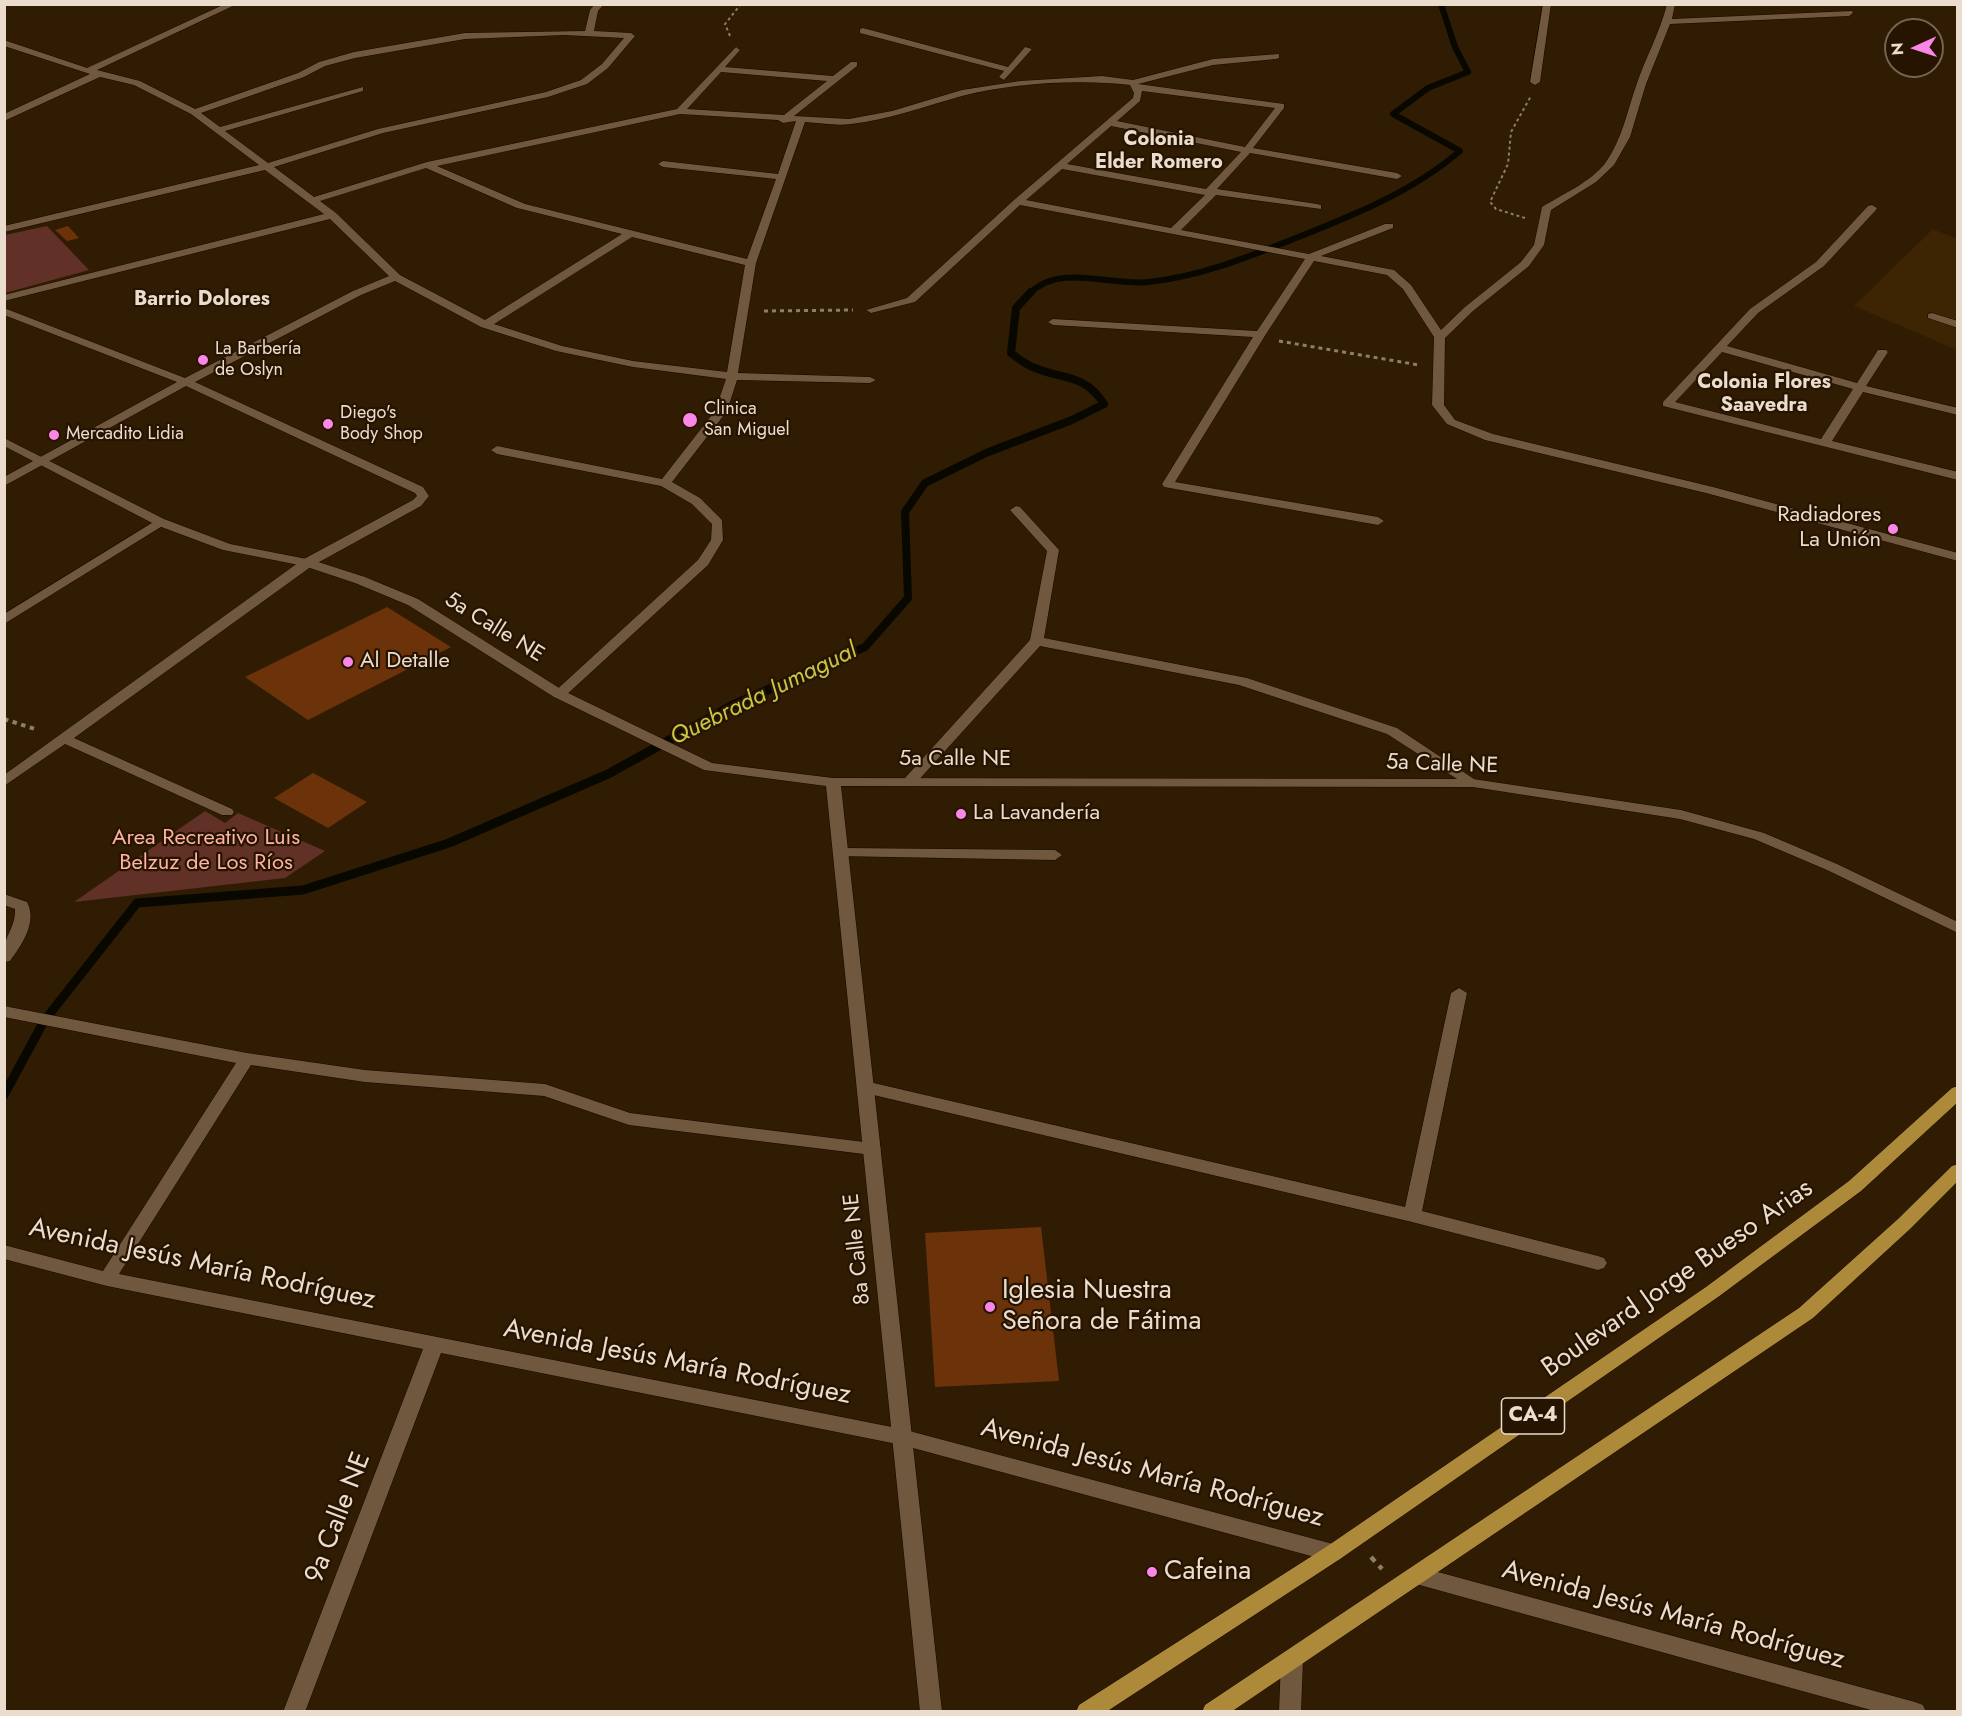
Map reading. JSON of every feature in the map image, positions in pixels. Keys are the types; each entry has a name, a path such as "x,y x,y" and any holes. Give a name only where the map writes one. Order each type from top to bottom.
{"main road":[{"name":"Boulevard Jorge Bueso Arias","path":"1087,1712 1333,1553 1712,1292 1855,1186 1958,1092"},
{"path":"1213,1712 1806,1313 1904,1224 1958,1170"}],"street":[{"path":"4,118 233,4"},
{"path":"589,33 594,10 600,4"},
{"path":"1535,82 1547,4"},
{"path":"1440,337 1469,309 1525,264 1539,245 1546,209 1593,180 1609,165 1625,137 1641,84 1667,22 1671,4"},
{"path":"1667,22 1849,13"},
{"path":"863,31 1010,70"},
{"path":"4,229 265,167 381,131 548,94 584,82 605,66 631,36 589,33 465,36 354,55 322,64 301,75 194,112"},
{"path":"4,43 93,72 137,83 194,112 332,215 396,277 485,325 560,349 633,364 732,376 870,380"},
{"path":"995,88 1028,49"},
{"path":"680,111 736,50"},
{"path":"1134,85 1213,62 1276,56"},
{"path":"783,120 854,64"},
{"path":"719,69 834,79"},
{"path":"313,200 427,165 680,111 783,120 849,122 894,114 962,93 1020,84 1102,79 1281,106 1210,191 1211,194 1174,231"},
{"path":"871,310 911,300 1018,202 1137,99 1139,93 1134,85"},
{"path":"218,130 360,89"},
{"path":"665,483 722,411 732,376 751,263 801,121"},
{"path":"1110,123 1396,176"},
{"path":"663,164 781,177"},
{"path":"427,165 521,206 751,263"},
{"path":"1060,166 1317,207"},
{"path":"1018,202 1390,272 1407,286 1440,337 1438,405 1451,422 1489,437 1709,490 1958,557"},
{"path":"1872,208 1820,264 1754,311 1667,404 1958,476"},
{"path":"4,298 332,215"},
{"path":"1378,521 1168,484 1259,336 1312,256 1389,226"},
{"path":"485,325 629,234"},
{"path":"4,482 186,382 357,293 396,277"},
{"path":"4,311 186,382 419,490 423,496 417,503 307,563 4,782"},
{"path":"1932,315 1958,325"},
{"path":"1053,322 1259,336"},
{"path":"1718,347 1858,387 1958,412"},
{"path":"1824,444 1882,352"},
{"name":"5a Calle NE","path":"4,441 160,522 227,547 307,563 360,580 413,602 559,694 709,767 833,782 1473,783 1681,815 1759,836 1832,867 1958,928"},
{"path":"497,450 665,483 696,501 718,522 717,540 703,562 559,694"},
{"path":"910,781 1037,641 1053,550 1016,510"},
{"path":"4,620 160,522"},
{"path":"1037,641 1242,681 1392,731 1473,783"},
{"path":"65,739 227,812"},
{"name":"8a Calle NE","path":"833,782 932,1712"},
{"path":"841,853 1055,855"},
{"path":"4,899 22,906 24,918 13,946 4,957"},
{"path":"1412,1215 1459,993"},
{"path":"4,1011 247,1059 365,1076 545,1090 629,1119 872,1149"},
{"path":"107,1279 247,1059"},
{"path":"865,1087 1412,1215 1599,1263"},
{"name":"Avenida Jesús María Rodríguez","path":"4,1252 107,1279 902,1437 1333,1553"},
{"name":"9a Calle NE","path":"294,1712 435,1344"},
{"name":"Avenida Jesús María Rodríguez","path":"1416,1575 1916,1712"},
{"path":"1290,1712 1292,1660"}],"path":[{"path":"736,50 725,24 741,4"},
{"path":"1535,82 1530,102 1511,132 1508,164 1490,202 1496,209 1543,224"},
{"path":"743,312 871,310"},
{"path":"1259,336 1438,368"},
{"path":"4,718 65,739"},
{"path":"1354,1538 1398,1588"}],"shaded area":[{"path":"1933,229 1957,239 1957,350 1854,306"}],"green space":[{"path":"47,226 89,270 5,293 5,235"},
{"name":"Area Recreativo Luis Belzuz de Los Ríos","path":"205,811 225,823 238,813 325,851 285,878 74,902"}],"building":[{"path":"68,226 79,238 67,241 55,230"},
{"name":"Al Detalle","path":"387,607 451,647 308,720 245,677"},
{"path":"313,773 367,802 328,828 274,798"},
{"name":"Iglesia Nuestra Señora de Fátima","path":"1041,1227 1059,1381 935,1387 925,1233"}],"waterway":[{"name":"Quebrada Jumagual","path":"1030,293 1042,284 1056,279 1071,277 1148,282 1186,276 1223,265 1361,211 1442,166 1460,151 1393,114 1428,88 1468,72 1455,47 1441,4"},
{"name":"Quebrada Jumagual","path":"830,662 865,647 908,598 905,512 925,483 986,453 1072,420 1104,404 1097,394 1082,383 1032,367 1011,353 1016,308 1030,293"},
{"name":"Quebrada Jumagual","path":"4,1095 44,1021 137,903 303,890 449,843 608,774 733,705 834,661"}],"place":[{"name":"La Barbería de Oslyn","path":"203,360"},
{"name":"Clinica San Miguel","path":"690,420"},
{"name":"Diego's Body Shop","path":"328,424"},
{"name":"Mercadito Lidia","path":"54,435"},
{"name":"Radiadores La Unión","path":"1893,529"},
{"name":"Al Detalle","path":"348,662"},
{"name":"La Lavandería","path":"961,814"},
{"name":"Iglesia Nuestra Señora de Fátima","path":"990,1307"},
{"name":"Cafeina","path":"1152,1572"}],"district":[{"name":"Colonia Elder Romero","path":"1159,152"},
{"name":"Barrio Dolores","path":"202,300"},
{"name":"Colonia Flores Saavedra","path":"1764,394"}]}
